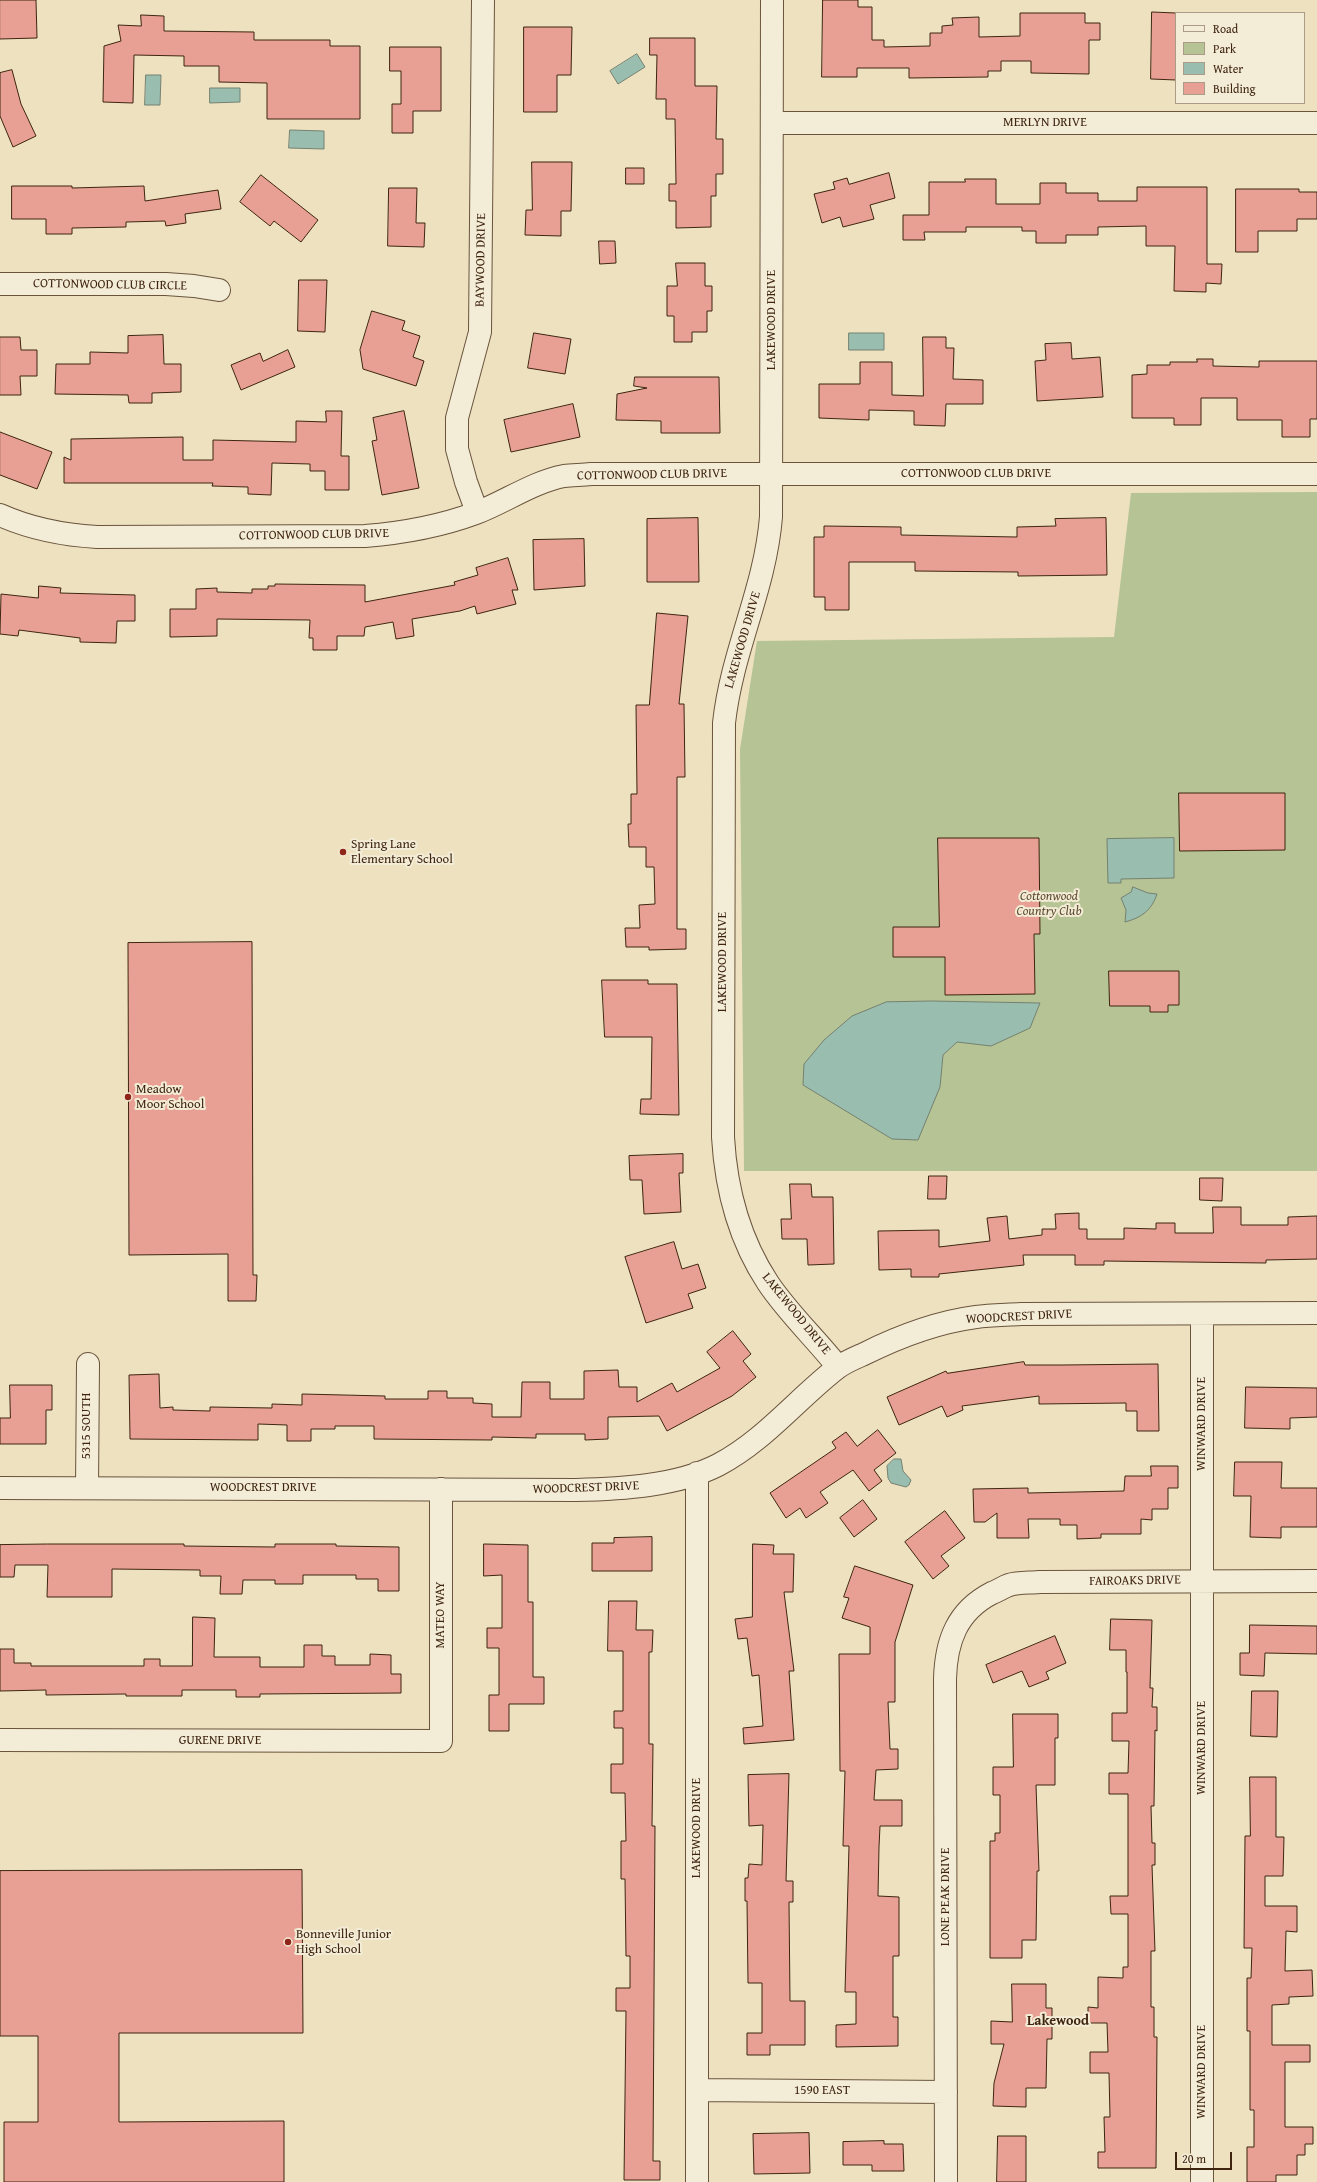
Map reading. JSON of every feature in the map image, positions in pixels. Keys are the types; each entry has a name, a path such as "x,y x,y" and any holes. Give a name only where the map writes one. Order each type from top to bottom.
{"street":[{"name":"BAYWOOD DRIVE","path":"477,512 466,482 457,449 457,418 480,332 483,0"},
{"name":"LAKEWOOD DRIVE","path":"772,0 771,517 763,576 737,654 726,700 724,723 724,1162 733,1207 740,1229 758,1268 781,1299 838,1367"},
{"name":"MERLYN DRIVE","path":"772,122 1317,123"},
{"name":"COTTONWOOD CLUB CIRCLE","path":"0,284 166,284 220,290"},
{"name":"COTTONWOOD CLUB DRIVE","path":"0,515 42,530 78,536 334,537 396,533 445,523 477,512 534,486 563,476 591,474 1317,474"},
{"name":"WOODCREST DRIVE","path":"0,1488 613,1489 649,1485 698,1473 718,1465 749,1445 838,1367 876,1348 948,1322 976,1317 1021,1314 1317,1313"},
{"name":"WINWARD DRIVE","path":"1202,1314 1202,2182"},
{"name":"5315 SOUTH","path":"87,1488 88,1364"},
{"name":"LAKEWOOD DRIVE","path":"697,2182 698,1473"},
{"name":"MATEO WAY","path":"441,1489 441,1741"},
{"name":"FAIROAKS DRIVE","path":"963,1616 984,1598 1009,1585 1039,1582 1317,1581"},
{"name":"LONE PEAK DRIVE","path":"946,2182 946,1662 948,1646 963,1616"},
{"name":"GURENE DRIVE","path":"0,1740 441,1741"},
{"name":"1590 EAST","path":"698,2090 946,2092"}],"green space":[{"name":"Cottonwood Country Club","path":"1317,492 1317,1171 744,1171 740,749 757,641 1114,637 1131,493"}],"water":[{"path":"637,54 645,67 618,84 610,71"},
{"path":"146,75 161,75 160,105 145,105"},
{"path":"210,88 240,88 240,102 210,103"},
{"path":"290,130 324,131 324,149 289,148"},
{"path":"849,333 884,333 884,350 849,350"},
{"path":"1174,838 1174,878 1121,879 1121,883 1108,883 1107,839"},
{"path":"1133,887 1148,893 1157,894 1152,905 1141,916 1125,922 1126,910 1121,898 1131,892"},
{"path":"931,1001 1040,1003 1030,1028 991,1046 957,1042 943,1055 940,1087 918,1140 892,1139 803,1085 804,1064 824,1040 852,1016 886,1002"},
{"path":"894,1459 901,1459 903,1471 911,1480 909,1485 906,1487 891,1483 888,1478 887,1466"}],"building":[{"path":"0,0 36,0 37,38 0,39"},
{"path":"823,0 858,0 858,7 872,7 872,40 884,40 884,47 930,46 930,33 942,33 942,26 953,25 952,18 979,17 979,37 1020,36 1020,13 1085,13 1085,23 1100,23 1100,40 1089,40 1089,74 1031,73 1031,61 1001,61 1001,71 988,71 988,77 909,78 909,68 857,68 857,77 822,77"},
{"path":"1152,12 1175,13 1175,80 1151,79"},
{"path":"141,15 164,16 164,31 254,32 254,40 330,40 330,46 360,46 360,119 267,119 267,83 219,82 219,66 184,66 184,56 134,55 133,103 103,102 104,46 121,41 118,25 141,26"},
{"path":"524,27 572,27 571,75 557,75 557,112 524,112"},
{"path":"650,38 695,38 695,86 717,86 716,139 723,139 723,174 716,174 716,196 711,196 711,227 676,228 676,201 669,201 669,184 676,184 675,119 666,119 666,99 656,99 657,55 650,55"},
{"path":"390,47 441,47 441,111 413,111 413,133 392,133 392,104 401,104 401,71 390,71"},
{"path":"12,70 21,104 36,136 13,147 0,116 0,73"},
{"path":"532,162 572,162 571,211 561,211 561,236 525,235 526,210 532,210"},
{"path":"626,168 644,168 644,184 626,184"},
{"path":"889,173 895,198 870,205 874,219 843,227 840,217 822,223 814,194 835,189 833,182 847,178 849,184"},
{"path":"261,175 318,220 301,242 274,221 270,226 240,202"},
{"path":"965,179 996,179 996,204 1040,204 1040,183 1066,183 1066,193 1098,193 1098,201 1137,201 1137,187 1207,187 1207,264 1222,264 1221,284 1206,283 1206,292 1174,291 1175,246 1146,246 1146,226 1098,227 1098,235 1066,235 1066,243 1036,243 1036,231 1022,231 1022,227 966,227 966,232 924,232 925,240 903,240 903,215 929,215 929,182 965,182"},
{"path":"12,186 72,186 72,188 144,186 145,201 218,190 221,209 185,214 186,223 166,226 165,221 126,222 126,227 72,228 72,234 46,234 46,219 12,219"},
{"path":"389,188 417,188 416,223 425,223 424,247 388,246"},
{"path":"1236,189 1299,189 1299,192 1317,192 1317,219 1297,219 1297,231 1258,231 1258,252 1236,252"},
{"path":"599,241 615,241 616,263 600,264"},
{"path":"676,263 705,263 705,286 712,286 712,311 707,311 707,332 692,332 692,342 674,342 674,316 667,316 667,286 677,286"},
{"path":"299,280 327,280 325,332 298,331"},
{"path":"372,311 405,321 402,330 420,336 413,357 424,361 416,386 363,369 360,350"},
{"path":"534,333 571,339 565,374 528,368"},
{"path":"163,335 164,364 181,364 181,392 152,393 152,403 129,403 128,395 55,394 56,364 90,364 90,352 128,353 128,336"},
{"path":"0,337 20,337 21,350 37,350 37,376 20,376 21,395 0,395"},
{"path":"923,337 946,337 946,348 954,348 953,379 983,380 983,404 946,404 945,426 914,425 914,411 869,410 869,420 819,418 819,384 860,384 860,362 892,362 892,395 923,396"},
{"path":"1071,343 1072,359 1100,357 1103,397 1037,401 1035,361 1046,360 1045,344"},
{"path":"288,350 295,367 241,390 231,365 260,353 263,361"},
{"path":"1197,359 1213,359 1213,366 1259,367 1259,361 1317,361 1317,419 1310,419 1310,437 1282,437 1282,420 1237,420 1237,398 1201,398 1201,425 1174,425 1174,418 1132,418 1132,375 1147,374 1147,365 1170,365 1170,362 1197,362"},
{"path":"635,377 719,377 720,433 661,433 661,421 616,420 617,394 647,388 634,386"},
{"path":"573,404 580,437 511,452 504,420"},
{"path":"326,411 342,411 341,456 349,456 349,490 325,490 325,471 310,471 310,464 272,463 271,495 248,494 248,487 212,486 213,483 64,483 64,457 71,460 71,439 183,437 183,460 213,460 213,440 296,442 296,421 326,422"},
{"path":"404,411 419,488 382,495 372,441 377,440 373,418"},
{"path":"0,432 52,452 37,489 0,475"},
{"path":"698,518 699,582 647,582 647,519"},
{"path":"1106,518 1107,575 1018,576 1018,572 915,571 915,562 849,562 849,610 825,610 825,597 814,597 814,537 824,537 824,526 901,527 901,535 1017,537 1017,527 1056,526 1055,519"},
{"path":"584,539 585,586 534,590 533,540"},
{"path":"508,558 518,590 512,590 516,604 477,614 475,606 460,611 412,619 414,636 396,639 393,622 365,627 364,636 337,636 337,650 313,650 313,638 309,638 310,620 217,619 217,636 170,637 170,609 196,609 196,589 217,588 217,592 252,593 252,589 268,589 268,586 275,586 275,584 365,585 365,602 455,585 454,582 478,575 476,568"},
{"path":"39,586 61,588 60,593 135,595 135,621 117,621 116,643 80,642 80,638 19,630 18,636 0,634 1,594 38,598"},
{"path":"657,613 688,616 679,704 684,704 685,777 677,777 677,929 686,929 686,949 649,950 649,947 626,947 625,928 640,928 639,905 655,904 654,867 646,867 646,847 629,847 628,824 631,824 631,794 637,794 636,705 649,705"},
{"path":"1179,793 1285,793 1285,850 1180,851"},
{"path":"938,838 1039,838 1040,934 1034,934 1035,994 945,995 945,957 893,957 893,927 939,927"},
{"path":"252,942 253,1275 257,1275 256,1301 228,1301 228,1254 129,1255 128,943"},
{"path":"1109,971 1179,971 1179,1005 1168,1005 1168,1012 1150,1012 1150,1006 1110,1006"},
{"path":"602,980 648,980 648,984 677,984 679,1115 640,1114 641,1099 651,1099 652,1037 605,1037"},
{"path":"683,1154 683,1173 679,1173 681,1212 644,1214 642,1180 630,1180 629,1156"},
{"path":"929,1176 947,1176 946,1199 928,1199"},
{"path":"1200,1178 1223,1178 1222,1201 1200,1200"},
{"path":"790,1184 811,1184 812,1197 833,1197 834,1264 808,1265 807,1239 782,1239 781,1219 791,1219"},
{"path":"1213,1207 1241,1207 1241,1225 1288,1225 1288,1217 1317,1216 1317,1259 1266,1260 1266,1263 1104,1261 1104,1265 1075,1265 1075,1255 1023,1255 1024,1265 939,1274 939,1277 911,1277 911,1269 879,1270 878,1231 939,1230 939,1247 990,1241 987,1218 1007,1216 1009,1239 1042,1235 1042,1229 1056,1229 1055,1214 1079,1213 1079,1229 1087,1229 1087,1239 1124,1239 1124,1228 1156,1229 1156,1223 1175,1223 1175,1233 1213,1233"},
{"path":"674,1242 682,1269 698,1264 706,1288 688,1294 693,1308 646,1323 625,1257"},
{"path":"733,1331 751,1354 743,1361 756,1377 732,1396 667,1431 659,1416 608,1417 608,1439 585,1440 585,1434 536,1434 536,1438 492,1437 492,1440 374,1439 374,1426 335,1426 335,1429 311,1429 311,1441 287,1441 287,1425 258,1424 258,1440 130,1439 129,1375 159,1374 160,1408 173,1407 173,1410 210,1411 210,1407 272,1408 272,1404 302,1405 302,1394 385,1396 385,1399 428,1399 428,1391 447,1391 447,1398 473,1398 473,1403 492,1404 492,1417 521,1417 522,1382 550,1382 550,1399 584,1399 584,1371 618,1370 619,1387 637,1387 637,1402 672,1383 677,1392 720,1368 707,1352"},
{"path":"1024,1362 1025,1365 1158,1364 1159,1431 1137,1431 1137,1411 1126,1411 1126,1403 1039,1404 1039,1396 962,1406 963,1410 947,1417 942,1406 899,1425 887,1397 946,1371 947,1373"},
{"path":"10,1385 52,1385 52,1410 46,1410 46,1444 0,1444 0,1418 10,1418"},
{"path":"1246,1387 1317,1388 1317,1417 1290,1418 1290,1429 1245,1428"},
{"path":"878,1430 896,1453 874,1470 882,1481 869,1491 853,1470 820,1492 828,1503 806,1518 800,1508 786,1518 770,1493 836,1448 832,1442 846,1432 857,1446"},
{"path":"1235,1462 1282,1462 1281,1488 1317,1488 1317,1527 1281,1527 1281,1538 1250,1537 1251,1496 1234,1496"},
{"path":"1151,1466 1178,1466 1178,1488 1168,1488 1168,1509 1152,1509 1152,1520 1141,1519 1141,1534 1101,1534 1101,1538 1077,1539 1077,1525 1060,1525 1060,1519 1028,1519 1029,1538 997,1538 997,1513 985,1522 974,1522 973,1489 1028,1488 1028,1493 1124,1491 1125,1476 1151,1476"},
{"path":"863,1500 877,1519 854,1537 840,1518"},
{"path":"945,1511 965,1538 941,1556 949,1566 933,1579 905,1542"},
{"path":"652,1537 652,1571 592,1571 592,1543 614,1543 614,1538"},
{"path":"184,1544 184,1546 275,1547 275,1544 336,1544 336,1546 399,1547 399,1591 378,1591 378,1579 356,1579 356,1575 303,1575 303,1584 275,1584 275,1580 243,1580 242,1594 220,1594 221,1576 200,1576 200,1570 112,1569 112,1597 47,1597 48,1565 15,1565 14,1577 0,1577 0,1545"},
{"path":"484,1544 528,1545 528,1602 533,1602 533,1677 544,1677 544,1704 509,1704 509,1731 489,1731 489,1695 499,1695 499,1648 487,1648 487,1628 502,1628 502,1575 484,1576"},
{"path":"753,1544 774,1545 773,1554 794,1554 793,1592 784,1592 794,1671 789,1671 794,1740 744,1744 743,1728 763,1726 759,1675 752,1676 747,1638 738,1639 735,1619 752,1617"},
{"path":"855,1566 913,1585 895,1642 895,1702 888,1702 890,1749 898,1749 898,1769 876,1770 874,1800 902,1800 902,1826 880,1826 878,1896 899,1897 899,1956 893,1956 893,2017 898,2017 898,2046 836,2047 836,2025 856,2024 856,1992 845,1992 849,1846 843,1846 845,1771 840,1771 839,1654 870,1654 870,1627 842,1618 849,1598 844,1597"},
{"path":"609,1601 637,1601 636,1630 653,1630 652,1652 649,1652 649,1744 653,1744 652,1826 655,1826 653,2161 660,2161 660,2180 624,2180 626,2011 616,2011 616,1988 630,1988 630,1956 626,1956 625,1879 621,1879 621,1841 626,1841 625,1793 611,1793 611,1764 623,1764 623,1728 614,1728 614,1711 623,1711 623,1651 608,1651"},
{"path":"193,1617 215,1618 214,1657 260,1657 260,1667 304,1667 304,1645 322,1645 322,1656 335,1656 335,1665 370,1665 370,1654 391,1655 391,1674 401,1674 401,1693 260,1694 260,1697 236,1697 236,1690 182,1690 182,1696 126,1696 126,1694 46,1695 46,1690 0,1691 0,1649 14,1649 14,1663 31,1663 31,1666 144,1666 144,1659 160,1659 160,1666 192,1666"},
{"path":"1111,1619 1152,1620 1150,1688 1153,1688 1152,1707 1157,1707 1157,1731 1155,1730 1154,1806 1151,1806 1152,1843 1155,1843 1155,1865 1152,1865 1155,1951 1151,1951 1151,2007 1154,2007 1154,2037 1157,2037 1156,2168 1098,2168 1098,2152 1105,2152 1104,2117 1110,2117 1109,2073 1090,2073 1090,2052 1108,2052 1107,2023 1088,2023 1088,2007 1098,2008 1098,1977 1123,1978 1123,1967 1128,1967 1128,1914 1111,1914 1110,1896 1128,1896 1128,1794 1109,1794 1109,1773 1128,1773 1129,1741 1112,1741 1112,1713 1127,1713 1127,1672 1126,1650 1110,1650"},
{"path":"1250,1625 1317,1626 1317,1654 1265,1653 1264,1676 1240,1675 1240,1653 1249,1653"},
{"path":"1055,1636 1066,1663 1046,1672 1049,1679 1029,1687 1022,1671 993,1683 986,1665"},
{"path":"1252,1691 1278,1691 1277,1737 1251,1736"},
{"path":"1013,1714 1058,1714 1058,1738 1055,1738 1055,1785 1036,1785 1039,1871 1037,1871 1036,1940 1022,1940 1022,1958 990,1958 990,1841 995,1841 995,1833 1000,1833 1000,1795 993,1795 993,1767 1013,1767"},
{"path":"789,1774 786,1881 793,1881 793,1902 789,1902 790,2001 805,2001 805,2045 770,2045 770,2055 747,2055 747,2033 762,2033 762,1983 748,1983 747,1901 745,1901 745,1878 748,1878 749,1864 762,1865 763,1825 749,1826 748,1775"},
{"path":"1250,1777 1276,1777 1276,1837 1284,1837 1283,1876 1265,1876 1265,1906 1297,1906 1297,1932 1286,1931 1285,1971 1312,1970 1313,1996 1289,1997 1289,2004 1272,2005 1272,2045 1310,2045 1310,2062 1285,2062 1285,2127 1313,2127 1313,2144 1305,2144 1305,2155 1297,2155 1297,2175 1276,2175 1276,2182 1247,2182 1247,2147 1254,2147 1254,2110 1250,2110 1250,2031 1247,2031 1247,1978 1251,1978 1252,1948 1244,1948 1245,1836 1250,1836"},
{"path":"302,1870 303,2033 119,2033 119,2122 284,2121 284,2182 4,2182 4,2122 38,2122 38,2036 0,2036 0,1871"},
{"path":"1012,1984 1046,1984 1046,2008 1052,2008 1052,2039 1047,2039 1046,2088 1026,2088 1026,2107 993,2106 994,2083 1004,2044 991,2044 991,2021 1012,2022"},
{"path":"809,2133 810,2173 754,2174 753,2134"},
{"path":"998,2136 1026,2136 1026,2182 997,2182"},
{"path":"884,2141 884,2144 903,2144 904,2171 872,2171 872,2165 843,2165 843,2142"}],"place":[{"name":"Spring Lane Elementary School","path":"343,852"},
{"name":"Meadow Moor School","path":"128,1097"},
{"name":"Bonneville Junior High School","path":"288,1942"}],"district":[{"name":"Lakewood","path":"1058,2021"}]}
